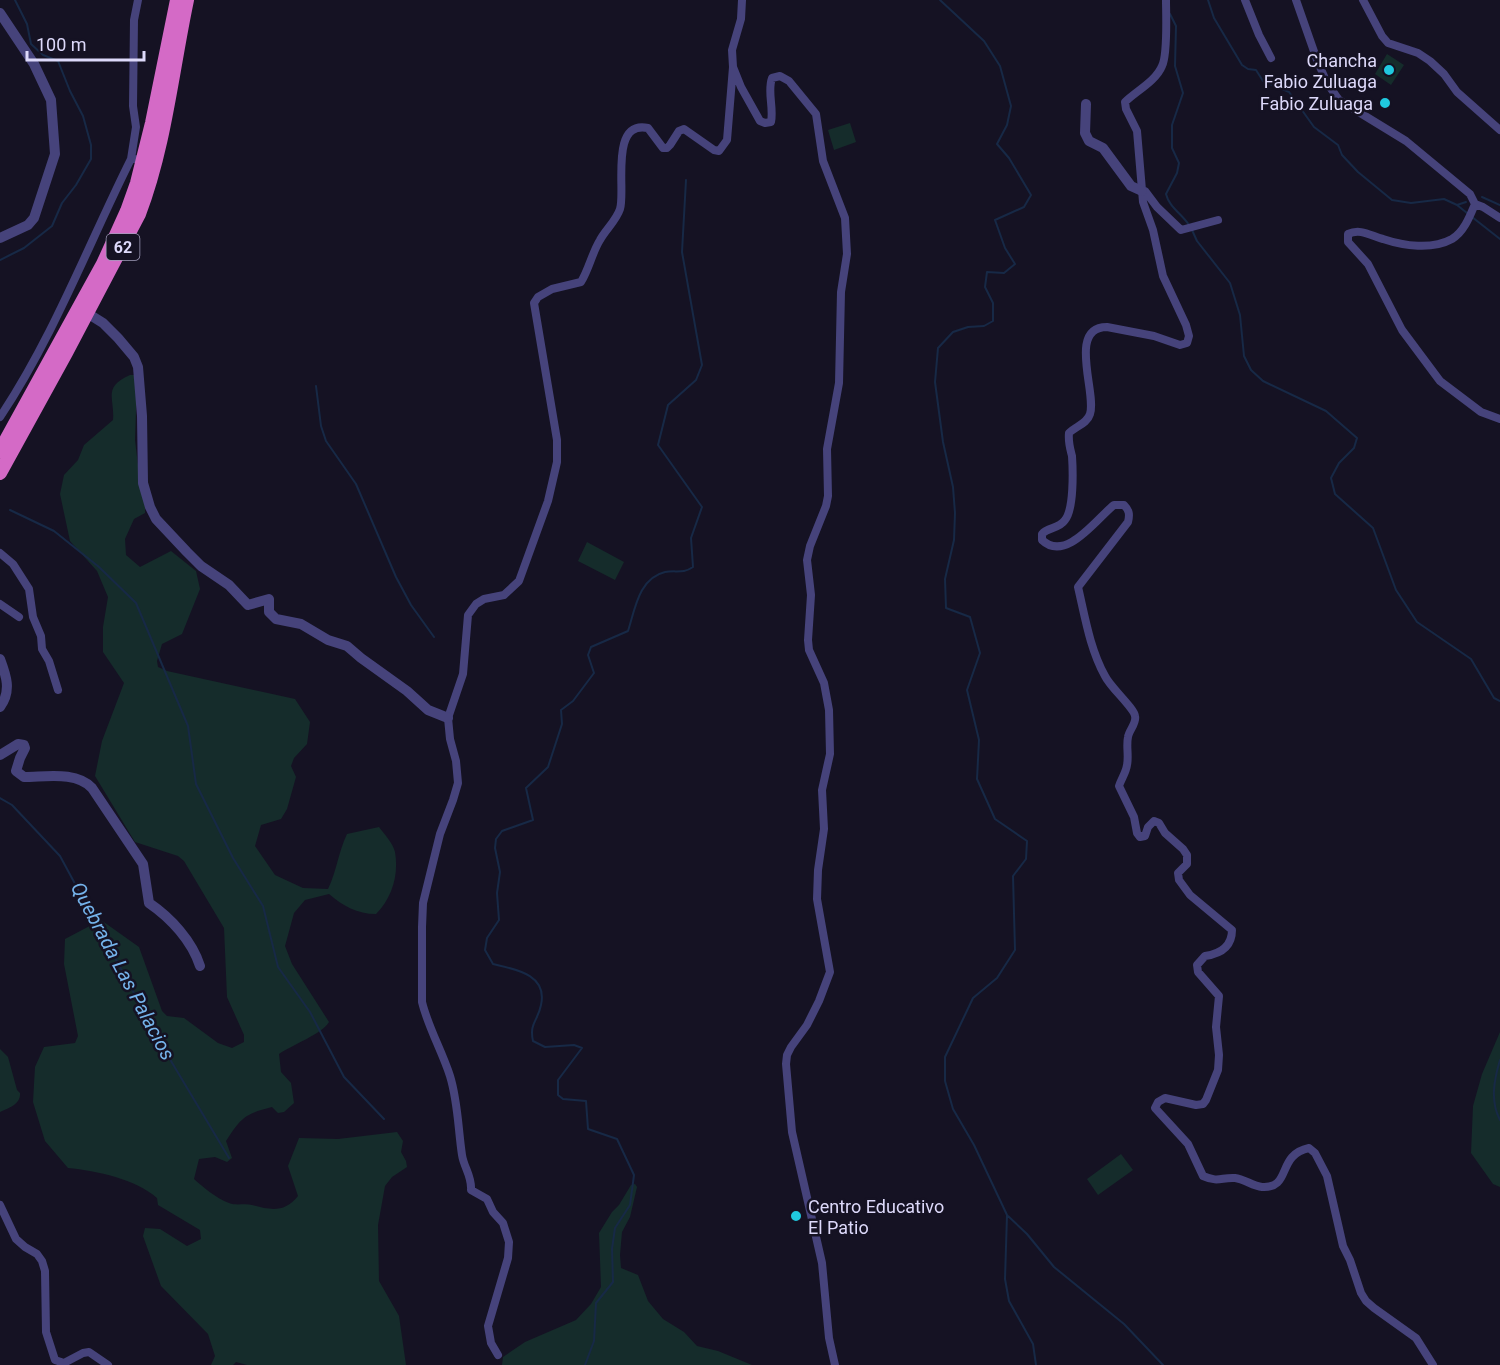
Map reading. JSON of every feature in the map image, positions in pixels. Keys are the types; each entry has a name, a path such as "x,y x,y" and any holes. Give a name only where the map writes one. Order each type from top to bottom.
{"highway":[{"name":"62","path":"0,451 103,264 127,211 136,159 177,0"},
{"name":"62","path":"0,473 130,232 146,196 187,0"}],"street":[{"path":"0,417 15,395 48,334 136,159 136,127 133,106 134,20 138,0"},
{"path":"498,1355 491,1342 488,1326 508,1258 509,1242 503,1223 493,1212 487,1199 471,1190 471,1181 463,1159 455,1094 422,1002 423,903 442,828 458,783 448,718 463,674 468,615 476,604 484,599 504,595 519,581 548,501 557,462 557,440 534,303 544,293 581,282 585,276 599,240 619,212 622,203 620,177 622,156 625,141 631,132 648,128 663,148 667,148 679,131 684,129 714,150 723,147 727,140 733,67 732,50 741,19 742,0"},
{"path":"1166,0 1167,28 1162,66 1125,102 1126,110 1137,131 1143,202 1153,230 1163,276 1189,336 1187,343 1180,345 1154,336 1107,327 1093,331 1086,348 1085,361 1091,389 1091,411 1088,418 1069,433 1068,438 1072,457 1069,514 1061,525 1045,530 1042,540 1056,546 1064,545 1084,535 1114,506 1124,505 1128,509 1130,516 1128,522 1078,587 1092,646 1104,675 1135,715 1135,722 1127,740 1127,769 1119,786 1134,817 1140,837 1144,836 1154,821 1159,823 1187,855 1187,864 1178,873 1179,880 1190,895 1232,930 1230,942 1225,949 1219,954 1205,956 1197,965 1198,972 1218,996 1216,1027 1218,1070 1206,1100 1203,1104 1196,1105 1165,1098 1158,1102 1155,1108 1188,1144 1203,1176 1214,1181 1237,1178 1260,1187 1270,1186 1277,1184 1289,1159 1298,1150 1309,1148 1315,1153 1327,1176 1343,1246 1361,1293 1366,1301 1383,1316 1416,1338 1433,1365"},
{"path":"1245,0 1271,58"},
{"path":"1296,0 1317,60 1327,82 1339,100 1406,141 1470,194 1475,204 1500,218"},
{"path":"1363,0 1382,36 1388,42 1418,53 1430,61 1444,74 1457,92 1500,130"},
{"path":"0,14 34,64 51,100 55,154 34,218 28,225 0,238"},
{"path":"733,67 760,121 771,122 773,112 770,84 772,78 780,76 789,81 806,99 816,114 823,161 844,218 846,232 847,254 841,292 840,374 827,449 828,496 807,560 811,595 809,650 824,682 829,710 830,754 822,790 824,829 818,870 817,899 830,972 807,1025 791,1047 786,1064 792,1130 822,1263 829,1338 835,1365"},
{"path":"1086,104 1085,133 1089,141 1103,148 1131,186 1142,192 1145,191 1157,207 1181,230 1218,220"},
{"path":"1475,204 1469,219 1452,239 1408,246 1361,232 1353,231 1347,237 1348,242 1373,272 1411,344 1440,381 1481,412 1500,419"},
{"path":"87,313 103,323 118,338 134,357 138,367 142,416 143,483 156,519 201,566 229,585 248,605 269,598 269,612 276,619 301,624 328,640 347,646 407,691 428,710 448,718"},
{"path":"0,553 13,564 29,589 33,617 41,636 42,649 49,661 58,690"},
{"path":"0,604 19,617"},
{"path":"0,659 9,686 5,700 0,706"},
{"path":"0,755 18,744 24,745 26,748 15,771 19,775 24,777 75,777 92,788 143,864 149,903 164,914 190,944 200,966"},
{"path":"0,1205 16,1239 37,1254 42,1261 45,1271 46,1332 55,1360 64,1363 88,1352 108,1365"}],"green space":[{"name":"Chancha Fabio Zuluaga","path":"1387,54 1404,65 1391,85 1375,74"},
{"path":"850,123 856,142 834,150 828,130"},
{"path":"130,375 136,375 137,382 135,440 145,513 134,519 125,539 126,555 140,567 171,551 196,571 200,589 182,634 162,644 157,661 158,667 167,671 295,699 310,722 307,744 294,758 291,766 296,777 287,809 281,819 261,825 255,846 275,875 303,888 328,889 347,834 379,827 392,845 396,861 393,886 382,908 376,914 351,909 329,894 305,900 294,913 285,946 292,964 329,1022 314,1035 279,1054 281,1072 291,1083 294,1103 284,1112 278,1113 272,1107 244,1118 226,1141 232,1158 227,1162 215,1157 199,1159 194,1179 215,1196 229,1203 249,1204 271,1209 282,1208 298,1196 288,1166 299,1138 338,1139 397,1132 403,1141 401,1152 407,1167 392,1177 385,1186 378,1225 379,1281 399,1316 406,1365 247,1365 236,1362 233,1365 211,1365 215,1356 208,1334 161,1286 143,1236 145,1228 160,1229 187,1246 201,1239 200,1230 158,1205 157,1198 138,1186 103,1174 68,1168 45,1141 33,1102 35,1067 44,1047 75,1043 78,1036 64,964 65,939 101,920 139,947 162,1011 167,1016 184,1018 218,1043 232,1048 244,1042 244,1035 227,997 224,928 184,861 178,856 135,842 95,776 102,741 124,683 103,652 103,627 108,597 97,571 70,541 60,494 64,475 78,460 84,445 113,420 113,389 116,384"},
{"path":"587,542 624,562 615,580 578,561"},
{"path":"1500,1032 1500,1187 1493,1184 1471,1153 1473,1106 1482,1074"},
{"path":"0,1049 8,1057 20,1097 11,1107 0,1112"},
{"path":"1121,1154 1133,1170 1098,1195 1087,1179"},
{"path":"635,1184 637,1187 630,1217 622,1232 621,1268 638,1275 648,1301 663,1319 684,1332 697,1346 718,1351 752,1365 502,1365 503,1357 525,1342 576,1320 591,1304 601,1287 599,1233 631,1185"}],"waterway":[{"path":"0,260 24,248 52,226 62,203 91,159 91,145 83,116 58,61 43,55 31,44 27,24 15,0"},
{"path":"940,0 984,41 1000,66 1011,106 1007,125 997,144 1009,158 1031,195 1024,207 995,220 1005,248 1015,264 1004,273 987,272 985,287 993,303 993,321 984,326 968,327 953,332 938,348 935,382 943,442 953,487 955,513 954,540 945,579 946,608 970,617 980,653 967,690 979,740 977,779 995,819 1027,841 1026,859 1013,876 1015,950 997,978 973,998 945,1057 945,1081 953,1109 974,1145 1007,1215 1005,1279 1009,1301 1033,1344 1036,1365"},
{"path":"1208,0 1214,18 1242,65 1256,70 1263,81 1289,92 1314,127 1338,145 1342,155 1358,172 1392,200 1411,203 1444,199 1467,213"},
{"path":"1170,14 1176,26 1175,66 1183,93 1172,125 1172,148 1179,163 1177,173 1166,194 1170,203 1189,225"},
{"path":"585,1365 594,1341 596,1303 613,1282 612,1249 615,1228 630,1205 634,1175 617,1139 588,1129 586,1101 563,1099 558,1095 558,1080 582,1048 574,1045 545,1047 533,1041 533,1026 541,1005 542,995 539,986 528,975 493,964 485,950 487,938 499,920 497,893 500,872 495,848 496,839 502,831 533,820 526,788 548,767 562,724 561,710 573,701 594,673 588,655 591,647 628,631 639,596 656,575 693,567 691,538 702,507 658,445 668,405 696,380 702,365 682,252 686,180"},
{"path":"1482,197 1500,205"},
{"path":"1457,205 1466,202"},
{"path":"1472,217 1500,239"},
{"path":"1192,230 1197,241 1230,283 1240,315 1244,356 1251,370 1263,381 1326,411 1357,438 1354,448 1339,463 1331,478 1335,494 1373,528 1396,590 1417,622 1471,659 1494,698 1500,701"},
{"path":"316,386 321,426 326,441 356,484 396,577 411,605 434,637"},
{"path":"10,510 54,531 99,567 136,603 188,726 196,784 233,858 263,906 278,967 310,1012 344,1077 384,1119"},
{"name":"Quebrada Las Palacios","path":"0,798 12,805 60,856 168,1056 229,1158"},
{"path":"1500,1060 1494,1090 1495,1105 1500,1120"},
{"path":"1008,1216 1027,1234 1054,1267 1124,1324 1163,1365"}],"place":[{"name":"Chancha Fabio Zuluaga","path":"1389,70"},
{"name":"Fabio Zuluaga","path":"1385,103"},
{"name":"Centro Educativo El Patio","path":"796,1216"}]}
